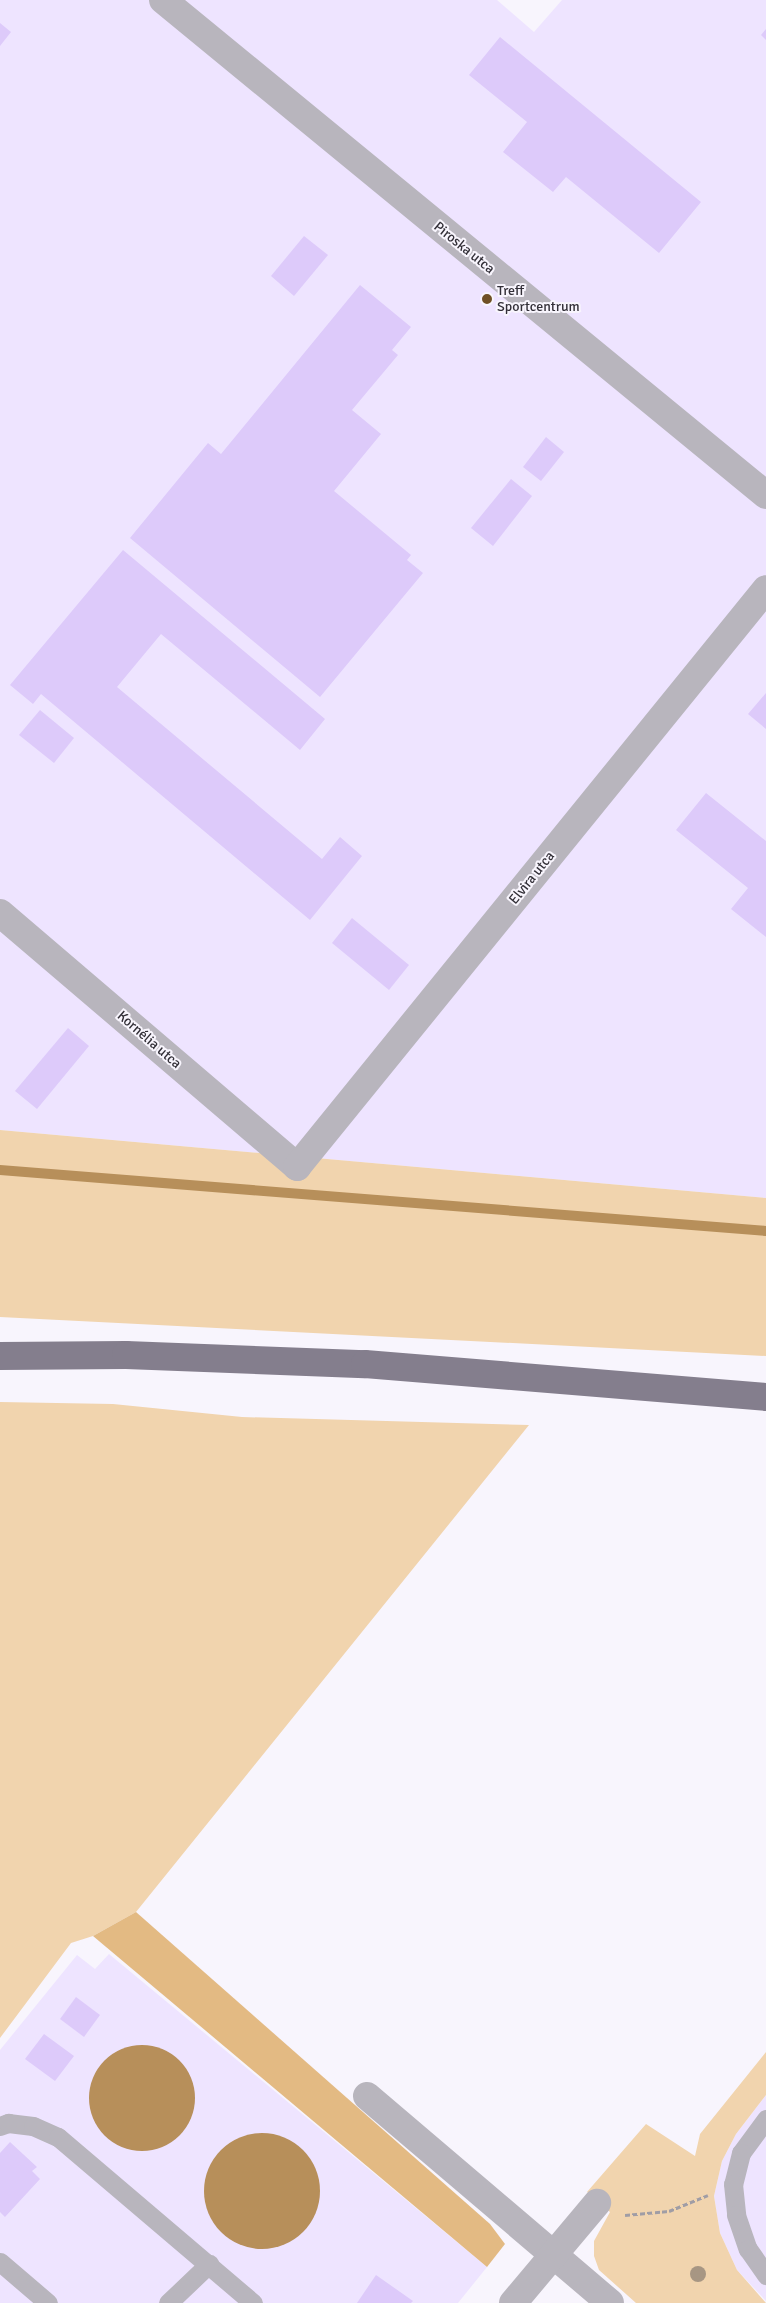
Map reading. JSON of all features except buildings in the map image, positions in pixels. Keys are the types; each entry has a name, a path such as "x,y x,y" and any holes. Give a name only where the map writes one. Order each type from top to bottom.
{"main road":[{"path":"0,1356 126,1355 364,1364 766,1397"}],"street":[{"name":"Piroska utca","path":"162,0 766,496"},
{"name":"Elvira utca","path":"297,1167 766,590"},
{"name":"Kornélia utca","path":"0,913 297,1167"},
{"path":"367,2096 610,2303"},
{"path":"513,2303 594,2208"}],"lane":[{"path":"766,2118 741,2153 733,2184 736,2215 748,2249 766,2275"},
{"path":"0,2126 8,2123 33,2126 58,2137 253,2303"},
{"path":"0,2262 48,2303"},
{"path":"168,2303 209,2264"}],"path":[{"path":"594,2208 632,2216 669,2211 733,2184"}],"shaded area":[{"path":"0,0 497,0 534,32 562,0 766,0 766,1198 0,1130"},
{"path":"0,1130 766,1198 766,1356 0,1317"},
{"path":"0,1402 113,1404 242,1417 529,1425 136,1912 93,1936 71,1943 0,2038"},
{"path":"136,1912 490,2224 505,2244 487,2267 93,1936"},
{"path":"109,1954 487,2267 458,2303 0,2303 0,2050 77,1955 95,1969"},
{"path":"142,2045 162,2049 180,2060 191,2078 195,2098 191,2118 180,2136 162,2147 142,2151 122,2147 104,2136 93,2118 89,2098 93,2078 104,2060 122,2049"},
{"path":"766,2052 766,2095 736,2134 722,2161 714,2196 720,2233 737,2270 766,2303 636,2303 599,2270 594,2256 594,2241 610,2212 587,2192 646,2124 695,2156 700,2134"},
{"path":"766,2095 766,2301 737,2270 720,2233 714,2196 722,2161 736,2134"},
{"path":"262,2133 284,2137 294,2142 303,2150 311,2159 316,2169 320,2191 316,2213 311,2223 303,2232 294,2240 284,2245 262,2249 240,2245 230,2240 221,2232 213,2223 208,2213 204,2191 208,2169 213,2159 221,2150 230,2142 240,2137"}],"waterway":[{"path":"0,1170 766,1231"}],"place":[{"name":"Treff Sportcentrum","path":"487,299"}]}
